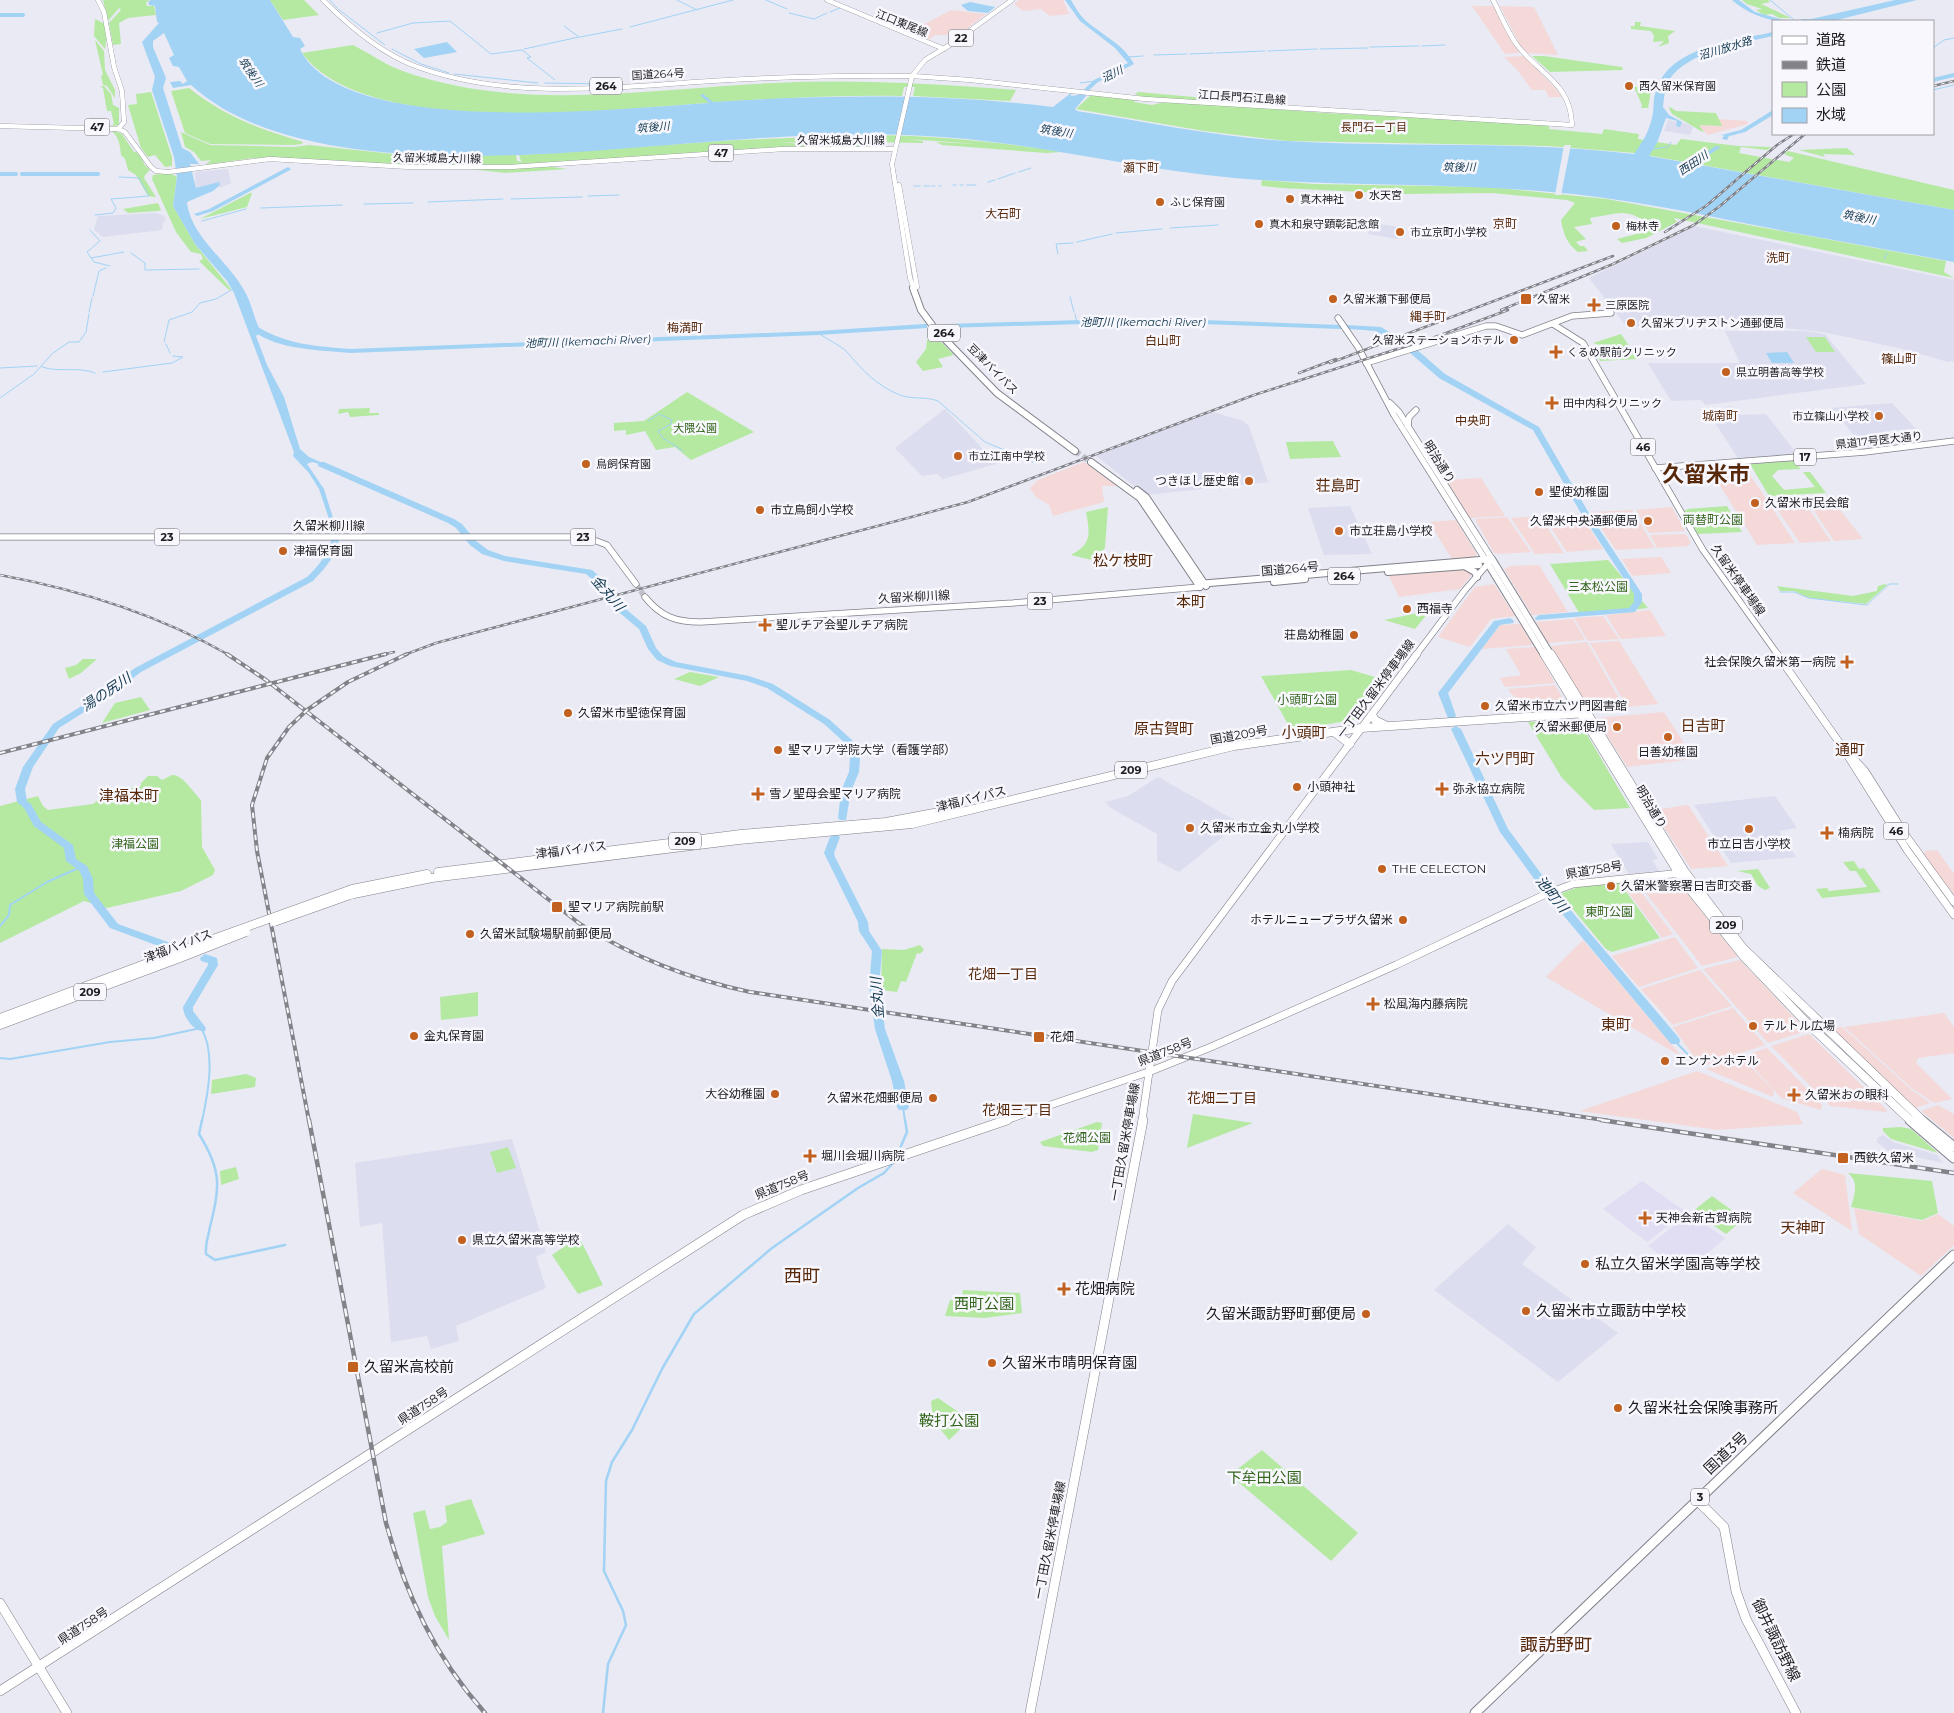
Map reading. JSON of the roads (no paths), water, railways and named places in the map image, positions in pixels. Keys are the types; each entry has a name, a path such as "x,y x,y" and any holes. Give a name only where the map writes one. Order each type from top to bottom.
{"highway":[{"name":"国道264号","path":"323,0 340,16 403,60 436,72 478,81 540,86 587,86 794,76 912,76"},
{"name":"264","path":"894,148 912,76"},
{"name":"豆津バイパス","path":"894,148 892,164 909,271 913,291 921,310 936,329 997,393 1021,413 1078,451"},
{"path":"1093,461 1143,498 1200,585"},
{"name":"国道264号","path":"1200,585 1462,566 1490,561"},
{"name":"国道264号","path":"1200,585 1490,561"},
{"name":"明治通り","path":"1490,561 1681,873 1744,957 1805,1021 1906,1117 1954,1158"},
{"path":"1462,566 1471,570 1477,577"},
{"path":"1372,714 1375,720 1388,726"},
{"name":"国道209号","path":"1018,798 1234,746 1361,728 1584,714"},
{"path":"1334,732 1350,744"},
{"name":"津福バイパス","path":"0,1018 353,892 432,878 739,840 904,825 934,820 1018,798"},
{"name":"明治通り","path":"1681,873 1743,948 1763,969 1913,1113 1954,1147"},
{"name":"津福バイパス","path":"0,1025 179,955"},
{"name":"国道3号","path":"1474,1713 1627,1570 1697,1500 1870,1338 1954,1255"}],"main road":[{"path":"98,0 104,12 114,67 122,91 124,122 118,129"},
{"name":"江口東尾線","path":"827,0 944,49"},
{"name":"22","path":"912,76 924,60 944,49 1012,0"},
{"name":"江口長門石江島線","path":"912,76 1090,92 1145,99 1315,111 1572,125 1571,104 1565,93 1516,44 1494,0"},
{"name":"47","path":"0,126 118,129"},
{"name":"久留米城島大川線","path":"118,129 125,132 150,167 156,170 174,172 270,159 410,167 510,167 802,148 894,148"},
{"path":"1366,363 1417,349 1486,326 1496,326 1522,335 1583,314 1611,313"},
{"path":"1338,318 1397,413"},
{"name":"久留米停車場線","path":"1554,324 1583,343 1703,550 1841,745 1843,751 1876,798 1908,850 1954,915"},
{"path":"1374,375 1377,367 1386,358"},
{"path":"1408,426 1409,417 1416,410"},
{"name":"明治通り","path":"1397,413 1408,426 1490,561"},
{"name":"明治通り","path":"1397,413 1490,561"},
{"name":"県道17号医大通り","path":"1656,468 1865,452 1954,442"},
{"name":"久留米柳川線","path":"0,537 586,537 607,545 636,584"},
{"name":"一丁田久留米停車場線","path":"1030,1713 1151,1071 1158,1010 1172,981 1361,728 1490,561"},
{"name":"久留米柳川線","path":"645,597 656,611 667,619 701,622 1013,603 1200,585"},
{"name":"久留米停車場線","path":"1841,745 1849,751 1874,784 1914,849 1954,902"},
{"name":"県道758号","path":"0,1691 39,1668 736,1218 801,1190 1151,1071 1255,1029 1555,890 1590,881 1681,873"},
{"name":"御井諏訪野線","path":"1697,1500 1724,1527 1736,1591 1746,1619 1796,1713"},
{"path":"0,1602 67,1713"}],"water":[{"name":"筑後川","path":"151,0 270,0 293,37 300,38 305,46 300,49 326,78 370,97 426,107 489,112 554,112 709,103 700,95 703,94 713,102 798,98 925,97 1010,102 1053,107 1071,93 1071,96 1086,94 1075,109 1077,111 1182,129 1261,139 1330,143 1548,147 1634,154 1644,139 1650,125 1656,91 1663,76 1674,64 1705,48 1772,32 1772,36 1731,45 1702,55 1678,70 1669,80 1663,107 1669,115 1682,122 1680,127 1676,126 1677,121 1666,118 1657,143 1649,156 1954,210 1954,262 1601,197 1531,190 1318,183 1234,178 1167,170 1001,143 935,136 870,134 804,136 739,139 583,152 511,155 438,156 366,150 299,138 240,117 191,85 173,88 170,82 180,81 183,84 187,81 179,67 173,66 169,58 174,55 164,33 153,41 153,47 166,78 163,88 182,148 190,152 199,164 190,164 196,188 219,182 220,185 213,191 187,202 190,215 203,238 230,270 247,297 261,332 256,336 267,365 284,397 300,449 309,457 334,468 312,462 307,464 324,489 338,534 334,534 319,489 309,473 293,456 294,452 234,293 227,281 195,244 173,206 177,177 174,157 152,90 155,77 142,42 159,23 157,22 155,6 149,5 148,2"},
{"path":"1895,0 1917,0 1837,20 1807,20"},
{"path":"970,2 995,7 988,13 968,11 961,5"},
{"path":"447,42 457,52 424,58 414,49"},
{"path":"1787,352 1794,363 1772,363 1766,353"}],"waterway":[{"path":"330,0 337,8"},
{"path":"677,0 696,10"},
{"path":"696,10 733,0"},
{"path":"766,0 787,9"},
{"name":"沼川","path":"1068,0 1082,20 1117,47 1131,64 1096,81 1077,99"},
{"name":"沼川","path":"1735,0 1753,13 1780,20"},
{"path":"1770,0 1793,19"},
{"path":"830,12 840,8"},
{"path":"338,9 385,45"},
{"path":"630,27 696,10"},
{"path":"789,13 814,19 827,13"},
{"path":"0,15 23,15"},
{"path":"377,33 413,23 450,21 491,54 522,50 531,57 527,58 555,80"},
{"path":"524,49 579,37 564,26"},
{"path":"580,37 622,29"},
{"path":"1934,47 1944,40 1954,38"},
{"path":"1422,46 1445,45"},
{"path":"1370,47 1419,46"},
{"path":"1320,49 1368,48"},
{"path":"392,49 421,64 449,73"},
{"path":"1268,51 1317,49"},
{"path":"1216,53 1265,51"},
{"path":"1190,54 1214,53"},
{"path":"1154,55 1187,54"},
{"path":"1128,57 1143,56"},
{"path":"454,74 538,83"},
{"name":"西田川","path":"1934,80 1954,75"},
{"name":"沼川","path":"1106,82 1111,78 1107,76"},
{"path":"1080,83 1096,81"},
{"path":"545,83 608,84"},
{"path":"1934,90 1954,85"},
{"name":"西田川","path":"1725,139 1727,135 1743,131 1772,113"},
{"name":"西田川","path":"1722,135 1727,135"},
{"path":"1651,149 1668,147 1671,142"},
{"name":"西田川","path":"1681,171 1718,147"},
{"path":"1019,172 1031,168"},
{"path":"197,214 211,210 288,169"},
{"path":"998,179 1015,173"},
{"path":"0,174 16,174"},
{"path":"22,174 98,174"},
{"path":"95,215 113,213 116,208 111,199 149,196 139,178 119,177"},
{"path":"988,182 995,180"},
{"path":"967,185 976,185"},
{"path":"914,186 920,186"},
{"path":"924,186 930,186"},
{"path":"588,196 619,195"},
{"path":"511,199 582,197"},
{"path":"428,202 503,199"},
{"path":"364,204 413,203"},
{"path":"261,208 342,205"},
{"path":"202,221 246,209"},
{"path":"1170,228 1218,225"},
{"path":"1116,233 1162,229"},
{"path":"90,230 100,241 87,252 91,258"},
{"path":"1077,242 1112,234"},
{"path":"1058,254 1056,244 1073,243"},
{"path":"91,258 124,252"},
{"path":"131,253 145,263 145,270 199,269"},
{"path":"1884,259 1887,253"},
{"path":"91,258 94,262 110,266"},
{"path":"93,296 99,271 106,268"},
{"path":"164,342 169,320 192,312 200,303 216,299 233,289"},
{"path":"1070,297 1074,312"},
{"path":"89,312 92,298"},
{"path":"53,353 69,342 79,342 86,332 89,314"},
{"name":"池町川 (Ikemachi River)","path":"1075,314 1077,323"},
{"name":"池町川 (Ikemachi River)","path":"945,326 1147,320 1341,327"},
{"name":"池町川 (Ikemachi River)","path":"255,329 267,336 297,346 350,351 818,333 924,326"},
{"name":"池町川 (Ikemachi River)","path":"1349,327 1378,329 1412,350 1442,376 1536,429 1586,515 1638,594 1638,602 1632,610 1539,618"},
{"path":"818,333 845,350 864,371 884,387 900,395 938,401 985,442 1033,462"},
{"path":"166,344 170,353"},
{"path":"0,398 34,374 52,354"},
{"path":"103,372 172,363 183,357 173,356"},
{"path":"0,368 37,366"},
{"path":"42,367 82,370 95,373"},
{"path":"648,421 659,414 672,420 671,424 658,431 663,438 683,451"},
{"name":"金丸川","path":"321,464 451,521 459,526 473,543 485,552 504,558 589,572 605,586 618,607 643,628 652,649 660,658 673,664 749,679 770,686 827,722 849,742 855,759 854,772 846,791 843,818"},
{"name":"湯の尻川","path":"172,947 114,926 89,894 88,879 83,868 71,861 69,847 37,824 28,806 22,802 20,789 28,767 56,726 108,693 138,670 310,579 325,562 333,548 336,534 334,527"},
{"path":"1780,592 1794,592 1809,598 1867,605 1889,584 1898,584"},
{"name":"池町川","path":"1451,716 1443,693 1497,623 1510,621"},
{"name":"池町川","path":"1456,729 1503,830 1547,889 1675,1041"},
{"name":"金丸川","path":"835,837 829,853 830,857 863,922 864,931 877,951 874,987 880,1029 898,1081 903,1107"},
{"path":"0,926 9,915 10,905 47,882 81,867"},
{"name":"湯の尻川","path":"201,1028 188,1012 188,1007 213,965 213,961 205,958"},
{"path":"0,1058 10,1059 110,1042 154,1038 201,1028 206,1038 209,1061 208,1086 202,1121"},
{"path":"1675,1041 1695,1062"},
{"path":"903,1107 905,1121"},
{"path":"202,1120 199,1134 212,1158 217,1179 216,1200 206,1244 206,1254 215,1260 285,1245"},
{"path":"898,1153 907,1132 905,1120"},
{"path":"603,1713 608,1664 626,1625 623,1611 604,1571 606,1481 612,1462 632,1430 662,1369 694,1314 772,1248 858,1188 884,1173 894,1162"}],"tunnel":[{"path":"1075,451 1091,462"},
{"path":"636,584 645,597"}],"railway":[{"path":"1934,86 1954,81"},
{"path":"1665,232 1706,206 1777,145 1792,135"},
{"path":"1501,310 1613,264 1694,225 1720,206 1804,135"},
{"path":"1330,363 1613,256"},
{"path":"404,655 436,643 968,502 1254,395 1438,336 1508,310"},
{"path":"1299,373 1336,359"},
{"path":"0,575 60,588 118,605 174,627 229,655"},
{"path":"381,655 394,652"},
{"path":"227,654 271,684"},
{"path":"271,684 386,654"},
{"path":"306,711 348,682 407,654"},
{"path":"0,753 271,684"},
{"path":"271,684 306,711"},
{"path":"306,711 580,924 641,957 705,981 750,992 1610,1121"},
{"path":"306,711 289,727 267,758 252,805 257,851 309,1121"},
{"path":"309,1120 386,1523 394,1550 424,1624 451,1670 485,1713"},
{"path":"1601,1120 1954,1173"}],"place":[{"name":"西久留米保育園","path":"1629,86"},
{"name":"水天宮","path":"1359,195"},
{"name":"真木神社","path":"1290,199"},
{"name":"ふじ保育園","path":"1160,202"},
{"name":"真木和泉守顕彰記念館","path":"1259,224"},
{"name":"梅林寺","path":"1616,226"},
{"name":"市立京町小学校","path":"1400,232"},
{"name":"久留米瀬下郵便局","path":"1333,299"},
{"name":"久留米","path":"1526,299"},
{"name":"三原医院","path":"1594,305"},
{"name":"久留米ブリヂストン通郵便局","path":"1631,323"},
{"name":"久留米ステーションホテル","path":"1514,340"},
{"name":"くるめ駅前クリニック","path":"1556,352"},
{"name":"県立明善高等学校","path":"1726,372"},
{"name":"田中内科クリニック","path":"1552,403"},
{"name":"市立篠山小学校","path":"1879,416"},
{"name":"市立江南中学校","path":"958,456"},
{"name":"鳥飼保育園","path":"586,464"},
{"name":"つきほし歴史館","path":"1249,481"},
{"name":"聖使幼稚園","path":"1539,492"},
{"name":"久留米市民会館","path":"1755,503"},
{"name":"市立鳥飼小学校","path":"760,510"},
{"name":"久留米中央通郵便局","path":"1648,521"},
{"name":"市立荘島小学校","path":"1339,531"},
{"name":"津福保育園","path":"283,551"},
{"name":"西福寺","path":"1407,609"},
{"name":"聖ルチア会聖ルチア病院","path":"765,625"},
{"name":"荘島幼稚園","path":"1354,635"},
{"name":"社会保険久留米第一病院","path":"1847,662"},
{"name":"久留米市立六ツ門図書館","path":"1485,706"},
{"name":"久留米市聖徳保育園","path":"568,713"},
{"name":"久留米郵便局","path":"1617,727"},
{"name":"日善幼稚園","path":"1668,737"},
{"name":"聖マリア学院大学（看護学部）","path":"778,750"},
{"name":"小頭神社","path":"1297,787"},
{"name":"弥永協立病院","path":"1442,789"},
{"name":"雪ノ聖母会聖マリア病院","path":"758,794"},
{"name":"久留米市立金丸小学校","path":"1190,828"},
{"name":"市立日吉小学校","path":"1749,829"},
{"name":"楠病院","path":"1827,833"},
{"name":"THE CELECTON","path":"1382,869"},
{"name":"久留米警察署日吉町交番","path":"1611,886"},
{"name":"聖マリア病院前駅","path":"557,907"},
{"name":"ホテルニュープラザ久留米","path":"1403,920"},
{"name":"久留米試験場駅前郵便局","path":"470,934"},
{"name":"松風海内藤病院","path":"1373,1004"},
{"name":"テルトル広場","path":"1753,1026"},
{"name":"金丸保育園","path":"414,1036"},
{"name":"花畑","path":"1039,1037"},
{"name":"エンナンホテル","path":"1665,1061"},
{"name":"大谷幼稚園","path":"775,1094"},
{"name":"久留米おの眼科","path":"1794,1095"},
{"name":"久留米花畑郵便局","path":"933,1098"},
{"name":"堀川会堀川病院","path":"810,1156"},
{"name":"西鉄久留米","path":"1843,1158"},
{"name":"天神会新古賀病院","path":"1645,1218"},
{"name":"県立久留米高等学校","path":"462,1240"},
{"name":"私立久留米学園高等学校","path":"1585,1264"},
{"name":"花畑病院","path":"1064,1289"},
{"name":"久留米市立諏訪中学校","path":"1526,1311"},
{"name":"久留米諏訪野町郵便局","path":"1366,1314"},
{"name":"久留米市晴明保育園","path":"992,1363"},
{"name":"久留米高校前","path":"353,1367"},
{"name":"久留米社会保険事務所","path":"1618,1408"}],"district":[{"name":"長門石一丁目","path":"1374,127"},
{"name":"瀬下町","path":"1141,168"},
{"name":"大石町","path":"1003,214"},
{"name":"京町","path":"1505,224"},
{"name":"洗町","path":"1778,258"},
{"name":"縄手町","path":"1428,317"},
{"name":"梅満町","path":"685,328"},
{"name":"白山町","path":"1163,341"},
{"name":"篠山町","path":"1899,359"},
{"name":"城南町","path":"1720,416"},
{"name":"中央町","path":"1473,421"},
{"name":"久留米市","path":"1706,474"},
{"name":"荘島町","path":"1338,486"},
{"name":"松ケ枝町","path":"1123,561"},
{"name":"本町","path":"1191,602"},
{"name":"日吉町","path":"1703,726"},
{"name":"原古賀町","path":"1164,729"},
{"name":"小頭町","path":"1304,733"},
{"name":"通町","path":"1850,750"},
{"name":"六ツ門町","path":"1505,759"},
{"name":"津福本町","path":"129,796"},
{"name":"花畑一丁目","path":"1003,974"},
{"name":"東町","path":"1616,1025"},
{"name":"花畑二丁目","path":"1222,1098"},
{"name":"花畑三丁目","path":"1017,1110"},
{"name":"天神町","path":"1803,1228"},
{"name":"西町","path":"802,1276"},
{"name":"諏訪野町","path":"1556,1645"}],"water label":[{"name":"沼川放水路","path":"1725,48"}],"park label":[{"name":"大隈公園","path":"695,428"},
{"name":"両替町公園","path":"1713,520"},
{"name":"三本松公園","path":"1598,587"},
{"name":"小頭町公園","path":"1307,700"},
{"name":"津福公園","path":"135,844"},
{"name":"東町公園","path":"1609,912"},
{"name":"花畑公園","path":"1087,1138"},
{"name":"西町公園","path":"984,1304"},
{"name":"鞍打公園","path":"949,1421"},
{"name":"下牟田公園","path":"1264,1478"}]}
